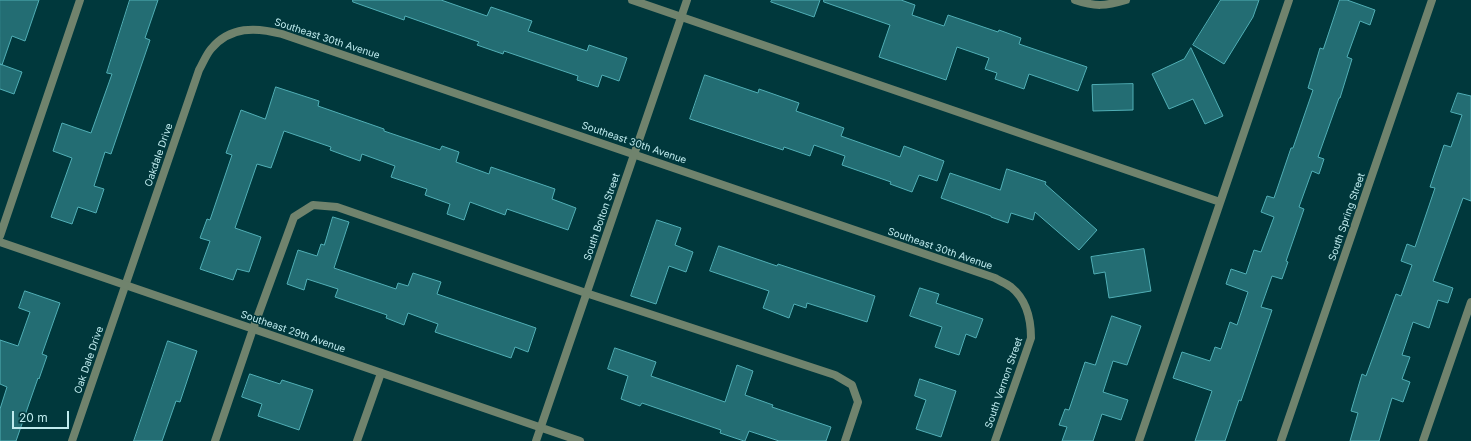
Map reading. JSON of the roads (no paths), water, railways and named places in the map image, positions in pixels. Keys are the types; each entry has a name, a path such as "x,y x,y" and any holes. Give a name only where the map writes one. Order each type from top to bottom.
{"street":[{"path":"0,236 80,0"},
{"path":"632,0 1220,202"},
{"name":"South Bolton Street","path":"536,441 687,0"},
{"path":"1075,0 1086,4 1110,5 1126,0"},
{"path":"1139,441 1289,0"},
{"name":"South Spring Street","path":"1281,441 1432,0"},
{"name":"Southeast 30th Avenue","path":"223,37 235,32 249,30 267,30 282,34 995,278 1011,287 1027,308"},
{"name":"Oakdale Drive","path":"125,285 199,70 211,49 223,37"},
{"path":"215,441 253,329 294,217 314,205 337,207 586,293 835,375 852,385 858,402 845,441"},
{"name":"Southeast 29th Avenue","path":"0,242 580,441"},
{"name":"Oak Dale Drive","path":"72,441 125,285"},
{"path":"1423,441 1471,302"},
{"name":"South Vernon Street","path":"995,441 1031,338 1031,323 1027,308"},
{"path":"357,441 380,373"}]}
